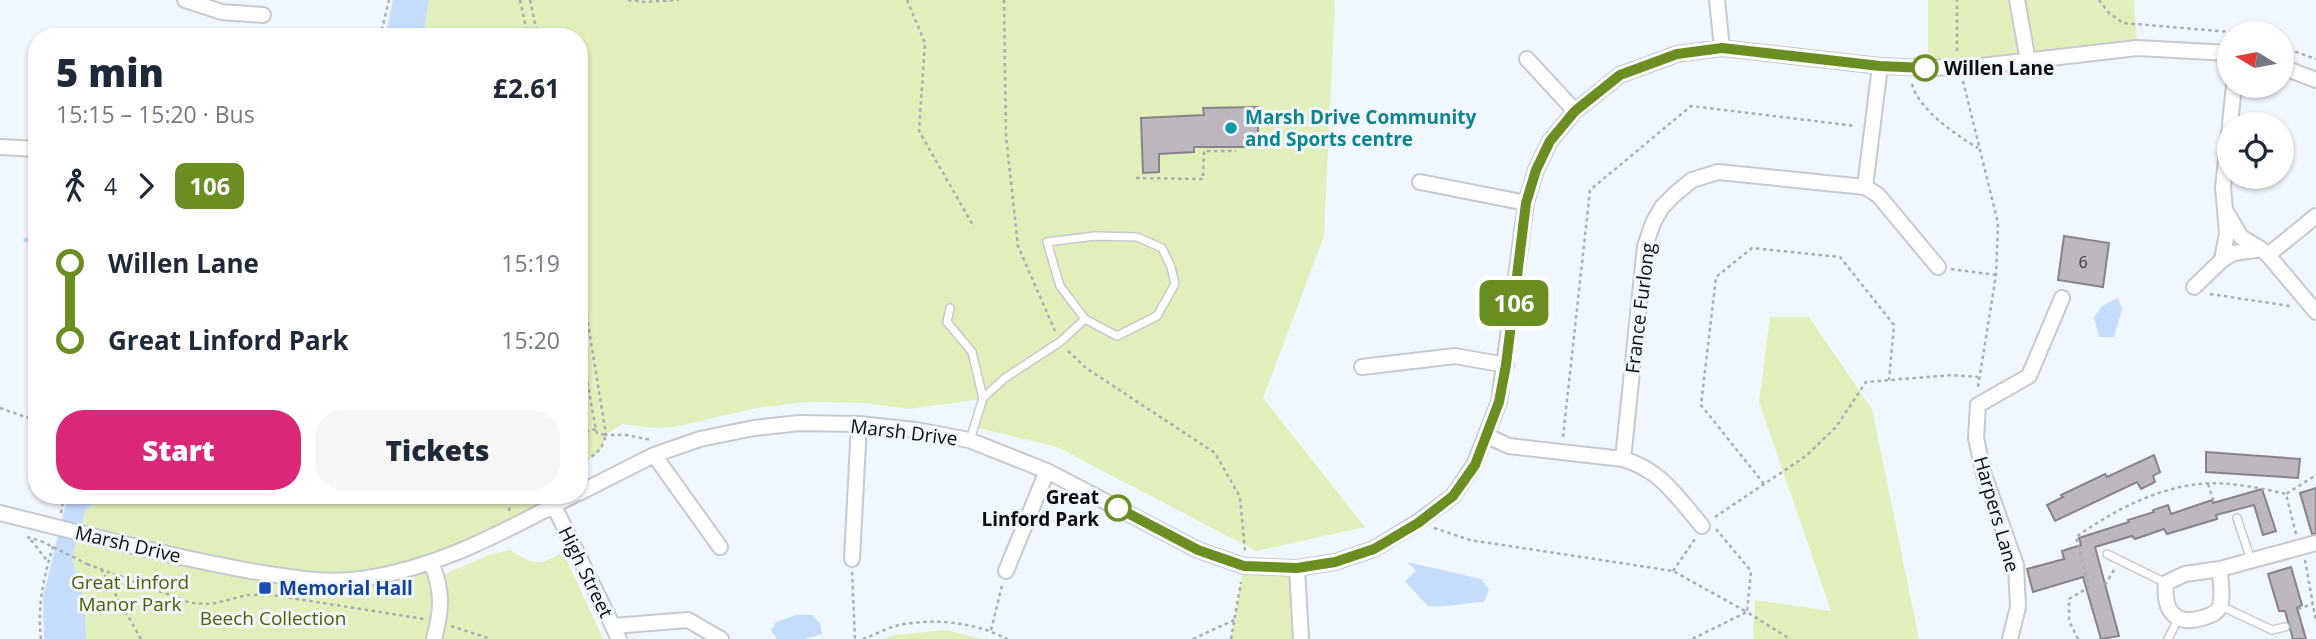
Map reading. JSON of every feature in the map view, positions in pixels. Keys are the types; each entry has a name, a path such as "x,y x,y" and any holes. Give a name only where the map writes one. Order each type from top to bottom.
{"street":[{"path":"185,0 222,12 263,15"},
{"path":"1717,0 1722,48"},
{"path":"2017,0 2028,61"},
{"name":"Marsh Drive","path":"588,489 660,453 700,439 754,428 799,423 916,430 970,440 1047,471 1198,550 1244,566 1297,568 1335,562 1374,549 1418,523 1453,496 1475,465 1499,402 1526,203 1536,170 1550,141 1575,111 1620,75 1677,54 1722,48 1880,66 1928,68 1981,66 2137,48 2217,52"},
{"path":"1527,59 1575,111"},
{"path":"1880,66 1865,187 1878,195 1938,267"},
{"path":"2294,72 2316,80"},
{"path":"0,148 28,149"},
{"name":"France Furlong","path":"1623,459 1645,246 1662,207 1692,180 1717,172 1865,187"},
{"path":"1420,182 1526,203"},
{"path":"2222,260 2227,233 2223,189"},
{"path":"2225,209 2241,237 2264,252 2315,311"},
{"path":"2200,290 2222,260 2234,253 2264,252 2316,216"},
{"path":"1978,405 2029,376 2062,298"},
{"path":"1362,367 1455,356 1506,365"},
{"name":"Harpers Lane","path":"1978,405 1976,438 1984,475 2016,565 2018,607 2010,639"},
{"path":"852,559 859,425"},
{"path":"1488,436 1509,446 1623,459 1641,464 1661,478 1702,526"},
{"path":"660,453 720,547"},
{"path":"1006,571 1047,471"},
{"name":"Marsh Drive","path":"0,513 168,554 300,579 360,579 431,562 478,545 558,504"},
{"name":"High Street","path":"554,506 616,633"},
{"path":"2220,569 2221,606 2217,612 2193,621 2178,619 2170,612 2165,598 2166,583 2185,574 2220,569 2306,546"},
{"path":"431,562 441,588 439,622 434,639"},
{"path":"1297,568 1301,639"},
{"path":"616,633 688,620 721,639"}],"lane":[{"path":"1095,236 1137,237 1162,248 1175,284 1157,316 1117,336 1085,319 1060,286 1047,242 1095,236"},
{"path":"950,308 947,322 972,352 983,398"},
{"path":"970,440 983,398 1005,378 1060,342 1085,319"},
{"path":"2237,518 2251,561"},
{"path":"2107,554 2166,583"},
{"path":"2221,606 2272,630 2285,627"},
{"path":"2168,639 2178,619"}],"path":[{"path":"520,0 526,28"},
{"path":"530,0 536,28"},
{"path":"628,0 679,0"},
{"path":"907,0 925,43 919,131 974,227"},
{"path":"1957,0 1958,59"},
{"path":"2099,0 2109,13 2123,23 2217,31"},
{"path":"382,28 387,2"},
{"path":"2294,51 2316,59"},
{"path":"1908,67 1915,93 1952,133 1980,149"},
{"path":"1961,72 1998,223 1996,275 1978,377 1978,405"},
{"path":"1136,178 1203,179 1203,151 1236,151"},
{"path":"1764,484 1701,405 1716,277 1752,248 1840,257 1894,325 1889,380"},
{"path":"1938,267 1996,275"},
{"path":"2200,290 2315,311"},
{"path":"588,323 606,436 602,448 595,456 588,459"},
{"path":"1747,612 1751,570 1709,521 1806,456 1836,427 1866,382 1952,375 1978,377"},
{"path":"588,384 597,433 606,436 644,437 657,442 660,453"},
{"path":"0,408 28,418"},
{"path":"588,431 596,429"},
{"path":"2078,639 2069,621 2068,599 2091,588 2076,537 2105,517 2167,491 2208,484 2263,488 2286,494 2316,475"},
{"path":"2208,484 2214,502"},
{"path":"2286,494 2306,546 2316,622"},
{"path":"1418,523 1469,540 1674,571 1790,639"},
{"path":"1674,571 1702,526"},
{"path":"29,538 48,562"},
{"path":"41,541 87,564 191,603 212,604 247,594 315,600 439,622 491,639"},
{"path":"41,639 38,616 42,585 54,544"},
{"path":"852,559 855,639"},
{"path":"2105,585 2119,560"},
{"path":"101,569 141,639"},
{"path":"991,630 1006,571"},
{"path":"2298,609 2313,604"},
{"path":"1692,639 1747,612"},
{"path":"1193,639 1234,620"},
{"path":"863,639 898,625 945,621 991,630 1007,639"}],"green space":[{"path":"429,0 1335,0 1324,236 1263,398 1365,527 1256,551 1057,447 974,427 982,399 909,409 864,403 805,402 757,408 674,427 654,428 622,424 606,435 602,448 595,456 588,459 588,28 424,28"},
{"path":"1928,0 2134,0 2137,48 1928,68"},
{"path":"1770,317 1809,317 1872,409 1919,639 1753,637 1755,600 1831,611 1759,402"},
{"path":"94,504 554,504 431,562 438,577 489,555 510,550 536,562 548,560 563,552 603,639 86,639 85,602 72,560 86,509"},
{"path":"1244,566 1297,568 1301,639 1231,639"},
{"path":"947,630 981,639 885,639 894,635"}],"water":[{"path":"393,0 429,0 424,28 387,28"},
{"path":"2118,298 2122,309 2114,337 2099,337 2094,317 2102,306"},
{"path":"66,504 94,504 86,509 72,559 85,602 86,639 44,639 43,597"},
{"path":"1407,562 1481,579 1489,589 1484,602 1428,606 1405,581 1416,571"},
{"path":"796,615 812,615 820,623 822,634 804,639 777,639 771,630 776,622"}],"building":[{"path":"1258,107 1258,147 1194,147 1194,152 1159,154 1159,172 1143,173 1141,118 1204,115 1203,108"},
{"path":"2064,236 2109,243 2103,287 2058,280"},
{"path":"2206,452 2300,459 2298,478 2206,472"},
{"path":"2154,455 2160,472 2153,476 2155,482 2141,489 2137,482 2055,521 2047,505 2063,497 2061,495"},
{"path":"2316,488 2316,534 2312,534 2300,493"},
{"path":"2262,489 2276,531 2263,535 2254,505 2216,515 2217,519 2167,534 2164,529 2135,539 2132,536 2095,547 2119,636 2101,639 2083,577 2033,592 2027,569 2064,559 2062,551 2081,545 2079,538 2129,522 2128,520 2168,505 2171,514 2212,500 2213,503"},
{"path":"2291,567 2302,605 2297,608 2306,639 2293,639 2285,611 2279,611 2268,574"}],"bus line":[{"name":"106","path":"1118,508 1198,550 1244,566 1297,568 1335,562 1374,549 1418,523 1453,496 1475,465 1499,402 1526,203 1536,170 1550,141 1575,111 1620,75 1677,54 1722,48 1880,66 1925,68"}],"place":[{"name":"Willen Lane","path":"1925,68"},
{"name":"Marsh Drive Community and Sports centre","path":"1231,128"},
{"name":"Great Linford Park","path":"1118,508"},
{"name":"Memorial Hall","path":"265,588"}],"park label":[{"name":"Great Linford Manor Park","path":"130,593"},
{"name":"Beech Collection","path":"273,618"}]}
